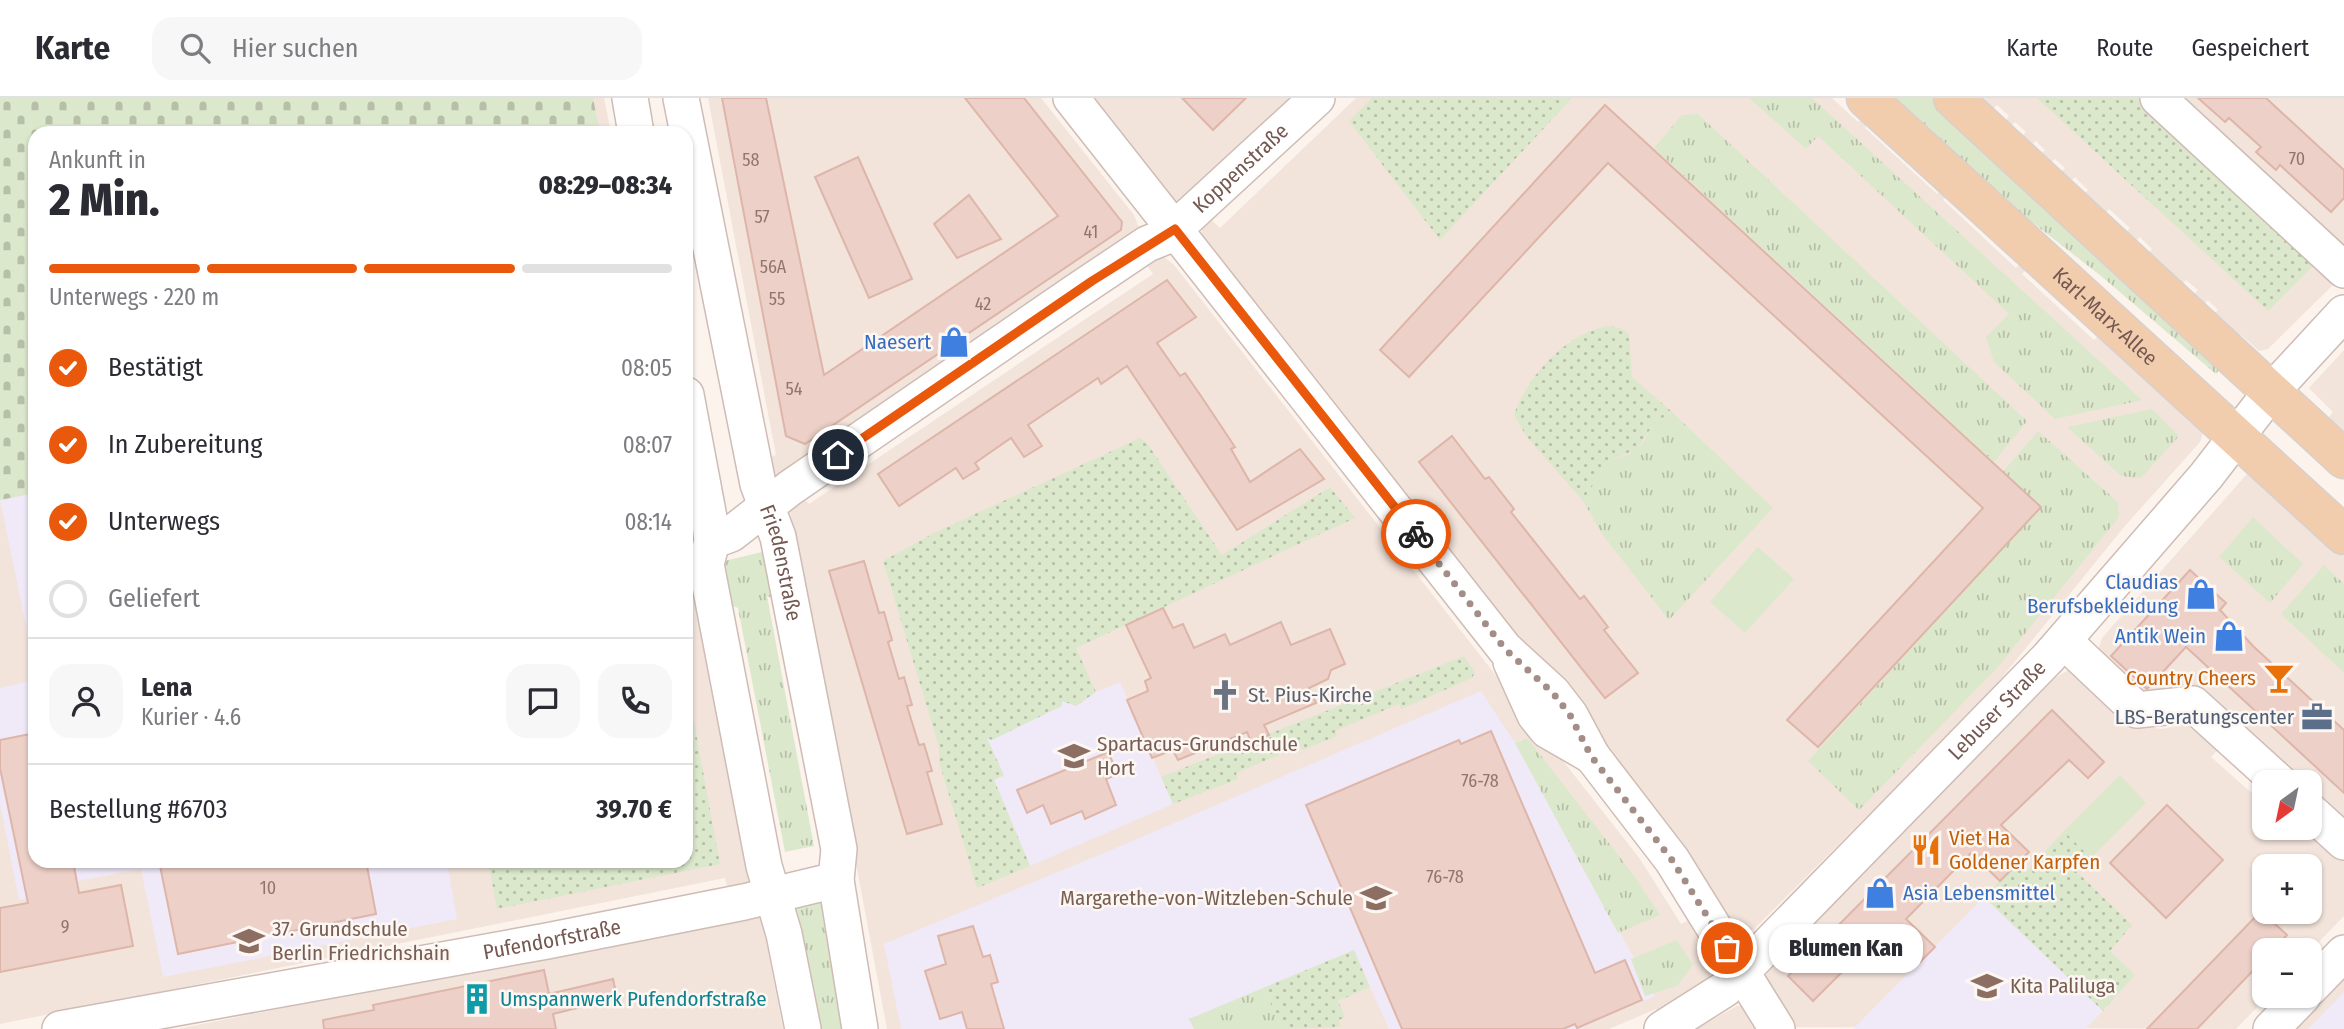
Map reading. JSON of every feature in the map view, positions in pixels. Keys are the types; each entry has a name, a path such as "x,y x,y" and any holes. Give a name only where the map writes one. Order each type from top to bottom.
{"main road":[{"name":"Karl-Marx-Allee","path":"1866,98 2344,536"},
{"path":"1953,98 2344,459"}],"street":[{"path":"630,98 635,126"},
{"name":"Friedenstraße","path":"681,98 687,126"},
{"path":"1071,98 1505,649 1553,693 1570,715 1591,756 1672,860 1777,1029"},
{"name":"Koppenstraße","path":"712,541 731,534 764,507 1063,300 1175,229 1317,98"},
{"path":"2158,98 2344,270"},
{"name":"Friedenstraße","path":"693,157 764,507 778,537 837,835 839,849 836,880 860,1029"},
{"name":"Lebuser Straße","path":"1662,1029 1714,999 1742,972 2064,641 2271,392 2344,313"},
{"path":"693,434 712,541 706,564 755,826 803,1029"},
{"path":"2064,641 2137,710 2193,704 2266,770"},
{"path":"2322,822 2344,842"},
{"name":"Pufendorfstraße","path":"60,1029 547,941 744,902 772,893 836,880"},
{"path":"2322,976 2344,953"},
{"path":"2271,1029 2291,1008"}],"shaded area":[{"path":"0,98 604,98 610,126 28,126 28,868 693,868 693,567 752,872 748,885 728,890 725,878 0,1024"},
{"path":"708,98 1041,98 1134,215 1140,230 775,477 770,457 776,455"},
{"path":"1093,98 1294,98 1178,205"},
{"path":"1356,98 1832,98 1858,122 1865,115 1871,121 1865,128 1937,194 1943,188 1949,193 1943,200 2016,268 2023,261 2029,266 2022,274 2094,340 2099,335 2204,430 2200,442 2124,527 1987,696 1753,930 1737,932 1202,235 1202,224 1210,219 1220,228"},
{"path":"1985,98 2344,98 2344,274 2268,349 2259,351 2241,335 2236,339 2212,317 2218,310 2208,300 2201,307 2191,298 2198,290 2186,280 2179,287 2146,256 2152,249 2140,237 2133,244 2123,235 2130,228 2109,209 2102,216 2082,197 2088,190 2075,177 2068,184 2058,175 2065,168 2055,159 2048,165 2038,157 2045,150 2036,141 2029,148 2019,139 2026,132 2015,122 2008,129 2003,124 2009,116 1997,105 1990,112 1981,103"},
{"path":"1163,256 1174,265 1640,859 1681,924 1694,917 1717,963 1708,981 1658,1013 1656,1009 1609,1029 887,1029 789,506 801,495 809,504 1153,274 1145,262"},
{"path":"2344,350 2344,439 2325,422 2333,412 2309,388"},
{"path":"2247,474 2254,474 2344,557 2344,824 2322,804 2322,770 2286,770 2203,694 2149,703 2098,651 2102,638"},
{"path":"28,494 28,635 0,500"},
{"path":"2070,669 2141,726 2161,729 2194,723 2224,743 2211,757 2252,793 2252,840 2322,840 2322,837 2344,854 2344,916 2322,939 2252,938 2252,1008 2256,1008 2236,1029 1791,1027 1765,979 1769,968 2055,678"},
{"name":"37. Grundschule Berlin Friedrichshain","path":"28,682 28,868 448,868 457,919 163,977 141,869 78,881 79,888 19,900 0,804 0,688"},
{"name":"Spartacus-Grundschule Hort","path":"1120,682 1173,804 1030,866 994,779 1004,776 986,737 1062,700 1076,706 1096,692"},
{"name":"Margarethe-von-Witzleben-Schule","path":"1481,691 1515,743 1655,996 1577,1029 1389,1029 1354,951 1190,1019 1194,1029 901,1029 884,944 1123,845"},
{"name":"Kita Paliluga","path":"1984,897 2103,1011 2085,1029 1853,1029"},
{"path":"757,912 761,915 783,1029 178,1029"},
{"path":"2344,980 2344,1029 2296,1029 2317,1008 2322,1008 2322,1002"},
{"path":"2344,992 2344,1029 2308,1029"},
{"path":"1737,1006 1743,1006 1766,1029 1696,1029"}],"green space":[{"path":"0,98 593,98 599,126 28,126 28,494 0,500"},
{"path":"1372,98 1572,98 1440,240 1349,121"},
{"path":"1749,98 1812,98 2142,400 2055,419 1994,362 1986,337 2009,314 1818,136 1806,149"},
{"path":"1890,98 1932,98 2222,366 2216,374 2101,276 2014,208"},
{"path":"2037,98 2137,98 2316,263 2268,311"},
{"path":"1698,114 2027,421 1994,462 1654,148 1682,115"},
{"path":"1609,326 1621,328 1629,334 1632,377 1672,412 1655,422 1637,449 1607,462 1583,501 1527,437 1514,415 1528,386 1551,358 1579,337 1594,329"},
{"path":"2152,409 2179,436 2141,478 2121,476 2067,427"},
{"path":"1672,412 1773,508 1669,620 1602,534 1583,501 1607,462 1629,454 1643,443 1655,422"},
{"path":"2038,431 2118,502 2119,517 1998,667 1859,810 1808,761 2040,508 2001,474"},
{"path":"1140,438 1147,443 1222,555 1330,487 1355,518 1076,648 1096,692 1076,706 1062,701 1062,706 992,740 987,738 1004,775 994,780 1030,866 977,888 939,762 939,747 883,561 934,533"},
{"path":"2253,517 2303,564 2270,603 2219,557"},
{"path":"1758,547 1794,579 1745,633 1710,602"},
{"path":"770,550 784,602 767,596 814,846 785,852 738,608 720,601 716,563"},
{"path":"2324,565 2344,584 2344,673 2281,614"},
{"path":"1464,656 1475,672 1472,678 1401,709 1399,704 1335,731 1337,736 1303,750 1300,746 1236,773 1238,779 1173,804 1161,777"},
{"path":"693,716 720,864 497,909 489,868 693,868"},
{"path":"1528,739 1632,873 1660,915 1618,933 1515,743"},
{"path":"2120,775 2146,803 2091,858 2064,831"},
{"path":"2064,831 2091,858 2077,872 2132,925 2110,951 2135,975 2103,1011 1984,897 2016,864 2026,872"},
{"path":"823,899 849,1029 819,1029 796,908"},
{"path":"1677,940 1693,965 1677,986 1645,996 1631,959"},
{"path":"1354,950 1370,987 1338,1001 1345,1017 1339,1020 1341,1027 1283,1029 1263,988"},
{"path":"1263,988 1283,1029 1194,1029 1189,1019"}],"building":[{"path":"722,98 766,98 824,375 1058,216 965,98 1024,98 1122,222 1121,230 805,444 786,436"},
{"path":"1182,98 1246,98 1213,130"},
{"path":"2198,98 2266,98 2344,170 2344,198 2331,212 2280,165 2276,170 2256,152 2261,147 2229,118 2225,122"},
{"path":"1605,105 2041,507 1818,747 1787,720 1983,508 1608,163 1409,377 1380,350"},
{"path":"858,157 912,279 869,298 815,177"},
{"path":"969,195 1001,239 957,258 934,224"},
{"path":"1167,280 1196,317 1157,343 1180,376 1185,373 1201,396 1235,447 1231,449 1250,482 1300,449 1324,479 1237,530 1127,366 1101,384 1098,378 1028,425 1042,446 1024,457 1011,438 975,463 979,469 963,479 956,468 899,506 878,474"},
{"path":"1452,436 1485,479 1489,477 1514,509 1511,512 1580,599 1584,596 1608,627 1604,630 1638,673 1605,698 1419,462"},
{"path":"864,561 879,613 884,612 892,640 888,642 899,679 904,677 912,705 907,706 919,745 924,744 932,771 927,772 942,824 907,834 829,571"},
{"path":"2190,570 2226,603 2220,610 2253,646 2344,730 2344,793 2186,647 2147,689 2111,656"},
{"name":"St. Pius-Kirche","path":"1163,608 1173,628 1183,624 1194,648 1225,634 1230,645 1281,622 1291,645 1330,629 1345,664 1331,670 1328,679 1309,688 1316,703 1264,725 1269,735 1251,742 1247,732 1178,760 1173,750 1152,758 1127,700 1148,691 1145,681 1151,678 1126,625"},
{"path":"2052,710 2104,762 2088,778 2069,760 2001,825 2029,852 2000,881 1971,853 1906,919 1935,947 1920,962 1900,941 1891,950 1886,945 1861,970 1853,961 1813,1001 1788,976"},
{"path":"1491,731 1595,973 1625,960 1642,1000 1577,1028 1575,1024 1563,1029 1402,1029 1306,805 1459,740 1461,744"},
{"path":"28,734 28,868 74,868 79,893 121,885 133,946 0,972 0,908 28,903 0,768 0,740"},
{"path":"1108,752 1118,774 1106,779 1116,805 1085,819 1082,811 1051,824 1043,805 1027,813 1017,790"},
{"path":"2167,805 2223,860 2166,918 2110,863"},
{"path":"160,868 367,868 376,914 178,954"},
{"path":"2252,920 2252,924 2275,924 2287,935 2284,938 2252,938 2252,972 2197,1029 2147,1029"},
{"path":"973,926 983,957 990,955 998,982 991,984 1004,1029 967,1029 962,1012 940,1019 925,971 946,964 938,936"},
{"name":"Umspannwerk Pufendorfstraße","path":"544,970 549,994 613,979 617,998 553,1014 556,1029 324,1029 323,1020 374,1010 373,1005"}],"way so far":[{"path":"1416,534 1505,649 1553,693 1570,715 1591,756 1672,860 1727,948"}],"place":[{"name":"Naesert","path":"954,342"},
{"name":"Claudias Berufsbekleidung","path":"2201,594"},
{"name":"Antik Wein","path":"2229,636"},
{"name":"Country Cheers","path":"2279,678"},
{"name":"St. Pius-Kirche","path":"1225,695"},
{"name":"LBS-Beratungscenter","path":"2317,717"},
{"name":"Spartacus-Grundschule Hort","path":"1074,756"},
{"name":"Viet Ha Goldener Karpfen","path":"1926,850"},
{"name":"Asia Lebensmittel","path":"1880,893"},
{"name":"Margarethe-von-Witzleben-Schule","path":"1376,898"},
{"name":"37. Grundschule Berlin Friedrichshain","path":"249,941"},
{"name":"Blumen Kan","path":"1727,948"},
{"name":"Kita Paliluga","path":"1987,986"},
{"name":"Umspannwerk Pufendorfstraße","path":"477,999"}],"route":[{"path":"838,455 1147,244 1167,236 1175,229 1416,534"}]}
